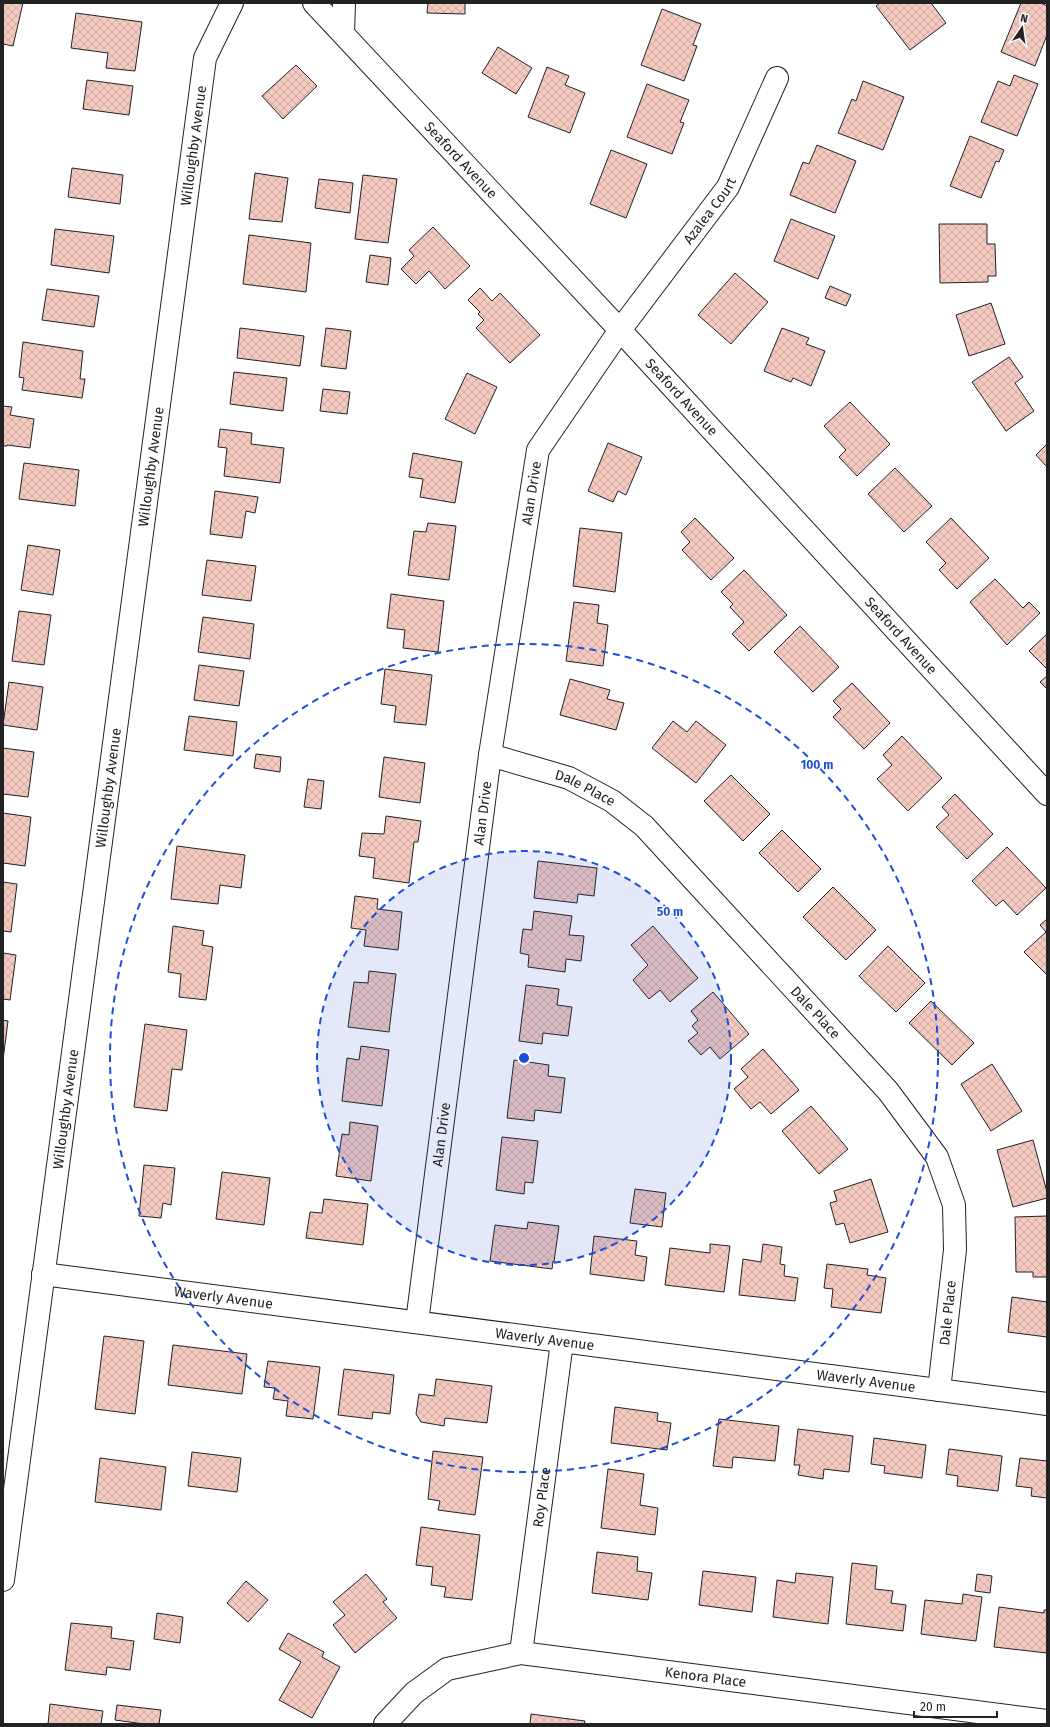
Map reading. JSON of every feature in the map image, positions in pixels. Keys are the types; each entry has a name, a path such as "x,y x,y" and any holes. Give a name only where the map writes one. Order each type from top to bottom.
{"street":[{"name":"Willoughby Avenue","path":"3,1580 205,58 232,3"},
{"name":"Seaford Avenue","path":"314,3 620,330 1047,794"},
{"path":"343,33 344,3"},
{"name":"Azalea Court","path":"620,330 728,186 777,78"},
{"name":"Alan Drive","path":"417,1322 490,755 538,450 620,330"},
{"name":"Dale Place","path":"490,755 569,778 612,801 644,826 888,1091 936,1157 954,1205 955,1250 939,1390"},
{"name":"Waverly Avenue","path":"43,1274 1047,1404"},
{"name":"Roy Place","path":"521,1654 562,1342"},
{"name":"Kenora Place","path":"385,1724 414,1693 447,1670 521,1654 1047,1721"}],"building":[{"path":"3,3 23,3 13,46 3,44"},
{"path":"428,3 465,3 465,14 427,13"},
{"path":"880,3 931,3 946,23 910,50 876,6"},
{"path":"1021,3 1041,3 1047,6 1047,35 1035,66 1001,52"},
{"path":"662,9 701,24 693,45 697,46 684,81 641,65"},
{"path":"76,13 142,22 135,71 106,68 108,53 71,48"},
{"path":"498,47 532,68 516,94 482,73"},
{"path":"296,65 317,86 283,119 262,96"},
{"path":"547,67 569,76 565,85 585,93 570,133 528,117"},
{"path":"1014,75 1038,84 1017,136 981,122 998,81 1010,86"},
{"path":"87,80 133,86 129,115 83,109"},
{"path":"863,81 904,97 883,150 838,133 852,99 856,101"},
{"path":"647,84 689,100 680,122 684,123 672,154 627,137"},
{"path":"970,136 1004,150 999,162 996,161 981,198 950,186"},
{"path":"817,145 856,161 835,213 790,195 803,162 809,164"},
{"path":"611,150 647,164 626,218 590,204"},
{"path":"72,168 123,175 120,204 68,197"},
{"path":"255,173 288,178 282,222 249,219"},
{"path":"363,175 397,179 388,243 355,239"},
{"path":"319,179 353,183 350,213 315,208"},
{"path":"791,219 835,236 818,279 774,261"},
{"path":"939,224 987,224 987,244 995,244 996,276 988,276 988,282 940,283"},
{"path":"433,227 470,266 445,289 429,271 416,284 401,269 414,256 409,250"},
{"path":"55,229 114,236 109,273 51,265"},
{"path":"249,235 311,243 306,292 243,284"},
{"path":"370,255 391,258 388,285 366,282"},
{"path":"735,273 768,302 731,344 698,315"},
{"path":"830,286 851,295 846,306 825,298"},
{"path":"480,288 492,301 500,293 540,335 510,363 476,328 484,320 478,314 480,312 468,300"},
{"path":"47,289 99,296 94,327 42,320"},
{"path":"991,303 1005,344 969,356 956,315"},
{"path":"240,328 304,336 300,366 237,358"},
{"path":"326,328 351,331 346,369 321,366"},
{"path":"782,328 809,338 806,344 825,351 811,386 793,378 791,382 764,371"},
{"path":"23,342 83,351 80,379 85,379 82,398 22,390 24,378 19,377"},
{"path":"1009,357 1023,377 1015,383 1034,411 1006,431 972,382"},
{"path":"234,372 287,378 283,411 230,404"},
{"path":"467,373 497,387 475,434 445,419"},
{"path":"323,389 350,392 347,414 320,411"},
{"path":"850,402 890,444 857,476 839,457 846,450 824,426"},
{"path":"3,406 12,407 10,415 34,419 30,448 7,445 3,446"},
{"path":"220,429 252,433 251,444 284,448 280,483 224,476 227,448 218,447"},
{"path":"608,443 642,457 626,495 618,491 613,502 588,491"},
{"path":"1047,444 1047,467 1036,455"},
{"path":"413,453 462,462 455,503 420,497 423,479 409,477"},
{"path":"24,463 79,470 75,506 19,499"},
{"path":"895,468 932,506 904,532 868,494"},
{"path":"215,491 258,497 255,513 246,511 242,538 210,534"},
{"path":"695,518 734,558 711,580 682,550 690,542 681,532"},
{"path":"951,518 989,558 957,589 939,570 946,563 926,542"},
{"path":"428,523 456,526 449,580 408,575 414,531 426,532"},
{"path":"580,528 622,533 615,592 573,586"},
{"path":"28,545 60,550 53,595 21,590"},
{"path":"207,560 256,566 251,601 202,595"},
{"path":"744,570 787,615 749,651 732,634 744,622 730,607 733,604 721,592"},
{"path":"995,579 1023,608 1029,602 1040,613 1007,645 970,602"},
{"path":"391,594 444,601 438,652 403,648 405,630 387,628"},
{"path":"574,602 599,605 597,623 608,625 603,666 566,661"},
{"path":"19,611 51,615 44,665 12,661"},
{"path":"203,617 254,624 250,659 198,652"},
{"path":"800,626 839,667 813,692 774,652"},
{"path":"1047,634 1047,669 1029,651"},
{"path":"199,665 244,671 239,706 194,700"},
{"path":"385,669 432,675 426,725 394,722 396,706 381,704"},
{"path":"1047,676 1047,689 1040,682"},
{"path":"570,679 610,690 607,699 624,703 616,730 560,715"},
{"path":"9,682 43,687 37,730 3,725"},
{"path":"852,683 890,723 864,749 833,717 841,709 833,701"},
{"path":"189,716 237,722 233,756 184,750"},
{"path":"673,721 687,732 696,721 726,745 696,783 652,748"},
{"path":"902,736 942,778 908,811 877,779 892,765 883,755"},
{"path":"3,748 34,752 28,797 3,794"},
{"path":"256,754 281,757 280,772 254,768"},
{"path":"384,757 425,763 420,803 379,797"},
{"path":"731,775 770,814 743,841 704,801"},
{"path":"308,779 324,781 321,809 304,807"},
{"path":"955,794 993,834 967,859 936,827 949,815 942,807"},
{"path":"3,813 31,817 25,866 3,863"},
{"path":"386,816 421,821 418,842 414,842 409,883 373,878 375,858 359,856 362,833 384,834"},
{"path":"782,830 821,869 798,892 759,853"},
{"path":"177,846 245,855 241,888 220,885 218,904 171,899"},
{"path":"1007,847 1046,888 1017,915 1003,900 996,906 972,881"},
{"path":"538,861 597,868 594,896 578,894 577,903 534,898"},
{"path":"3,882 17,884 11,932 3,931"},
{"path":"833,887 876,930 846,960 803,917"},
{"path":"355,896 378,899 377,909 402,912 398,950 364,946 366,930 351,928"},
{"path":"534,911 572,916 569,935 584,936 581,961 566,959 565,972 528,967 529,955 520,953 523,929 532,930"},
{"path":"1047,919 1046,974 1024,952 1046,932 1040,925"},
{"path":"173,926 204,931 202,945 213,947 206,1000 179,997 181,974 168,972"},
{"path":"653,926 698,978 670,1002 660,990 649,999 633,980 648,965 631,945"},
{"path":"888,946 925,983 896,1012 859,976"},
{"path":"3,953 16,955 10,1000 3,999"},
{"path":"369,971 396,974 389,1032 348,1027 354,982 368,983"},
{"path":"526,985 559,989 557,1005 572,1007 568,1036 543,1033 542,1044 519,1041"},
{"path":"713,992 749,1034 720,1059 710,1047 701,1055 688,1041 698,1033 692,1026 698,1020 691,1011"},
{"path":"931,1001 974,1043 952,1065 909,1023"},
{"path":"3,1020 8,1021 3,1060"},
{"path":"145,1024 187,1030 182,1070 172,1069 167,1111 134,1107"},
{"path":"361,1046 389,1050 382,1106 342,1101 347,1058 359,1060"},
{"path":"763,1049 799,1090 771,1114 760,1102 751,1109 734,1089 748,1077 741,1069"},
{"path":"514,1060 549,1065 548,1076 565,1078 561,1113 535,1110 534,1121 507,1118"},
{"path":"992,1064 1022,1111 991,1131 961,1084"},
{"path":"811,1106 848,1149 819,1174 782,1131"},
{"path":"350,1122 378,1126 371,1181 336,1176 342,1134 349,1135"},
{"path":"502,1137 538,1141 533,1183 525,1182 524,1194 496,1190"},
{"path":"1033,1140 1047,1192 1047,1198 1013,1207 997,1150"},
{"path":"144,1165 175,1168 171,1205 163,1203 161,1218 139,1216"},
{"path":"222,1172 270,1178 264,1225 216,1219"},
{"path":"871,1179 888,1232 850,1243 844,1223 836,1225 830,1203 837,1201 834,1191"},
{"path":"635,1189 666,1193 662,1227 630,1223"},
{"path":"324,1199 368,1204 363,1245 306,1238 310,1212 322,1213"},
{"path":"1047,1216 1047,1277 1033,1277 1033,1272 1016,1272 1015,1217"},
{"path":"528,1222 559,1226 552,1269 490,1261 495,1225 527,1229"},
{"path":"594,1236 637,1241 635,1255 647,1257 644,1281 590,1274"},
{"path":"710,1244 730,1246 724,1292 665,1285 670,1248 710,1253"},
{"path":"763,1244 782,1247 780,1264 785,1265 784,1276 798,1278 795,1301 739,1295 743,1259 761,1262"},
{"path":"827,1264 868,1269 867,1275 886,1278 881,1313 831,1307 833,1289 824,1288"},
{"path":"1012,1297 1047,1302 1047,1337 1008,1332"},
{"path":"104,1336 144,1341 135,1414 95,1409"},
{"path":"173,1345 247,1354 242,1394 168,1385"},
{"path":"268,1361 320,1367 313,1419 286,1416 288,1401 273,1399 275,1388 264,1387"},
{"path":"344,1369 394,1375 390,1414 373,1412 372,1419 338,1415"},
{"path":"436,1379 492,1386 487,1423 445,1418 444,1426 421,1422 416,1414 419,1394 434,1396"},
{"path":"615,1407 658,1413 657,1421 671,1423 667,1450 611,1443"},
{"path":"719,1419 779,1426 775,1461 733,1457 732,1468 713,1466"},
{"path":"798,1429 853,1436 849,1472 824,1469 823,1479 798,1475 800,1465 794,1465"},
{"path":"874,1438 926,1445 922,1478 884,1473 885,1466 871,1464"},
{"path":"949,1449 1002,1456 998,1491 957,1486 958,1476 946,1474"},
{"path":"433,1451 483,1457 475,1515 438,1510 440,1501 428,1499"},
{"path":"192,1452 241,1458 237,1492 188,1486"},
{"path":"100,1458 166,1467 161,1510 95,1502"},
{"path":"1020,1458 1047,1461 1047,1498 1031,1496 1032,1488 1016,1486"},
{"path":"608,1469 644,1474 640,1505 658,1508 655,1535 601,1528"},
{"path":"421,1527 480,1535 472,1600 444,1597 446,1587 431,1585 433,1567 416,1565"},
{"path":"597,1552 638,1557 637,1571 652,1573 648,1600 592,1593"},
{"path":"852,1563 877,1566 875,1589 893,1591 891,1603 906,1605 903,1631 846,1624"},
{"path":"703,1571 756,1577 752,1612 699,1605"},
{"path":"796,1573 833,1577 828,1624 773,1617 777,1580 795,1583"},
{"path":"366,1574 387,1599 383,1602 397,1618 355,1653 333,1625 345,1615 333,1602"},
{"path":"977,1574 992,1576 990,1593 975,1591"},
{"path":"246,1581 268,1600 248,1622 227,1603"},
{"path":"963,1594 982,1597 976,1641 921,1634 925,1600 962,1604"},
{"path":"999,1607 1044,1613 1044,1610 1047,1610 1047,1653 994,1647"},
{"path":"157,1613 183,1617 180,1643 154,1639"},
{"path":"71,1623 112,1627 111,1638 134,1641 130,1670 107,1667 106,1675 65,1670"},
{"path":"288,1633 324,1652 322,1657 340,1667 312,1718 279,1700 301,1662 279,1649"},
{"path":"50,1704 103,1711 101,1724 48,1724"},
{"path":"117,1705 161,1710 159,1724 144,1724 115,1720"},
{"path":"531,1714 585,1721 584,1724 530,1724"}]}
